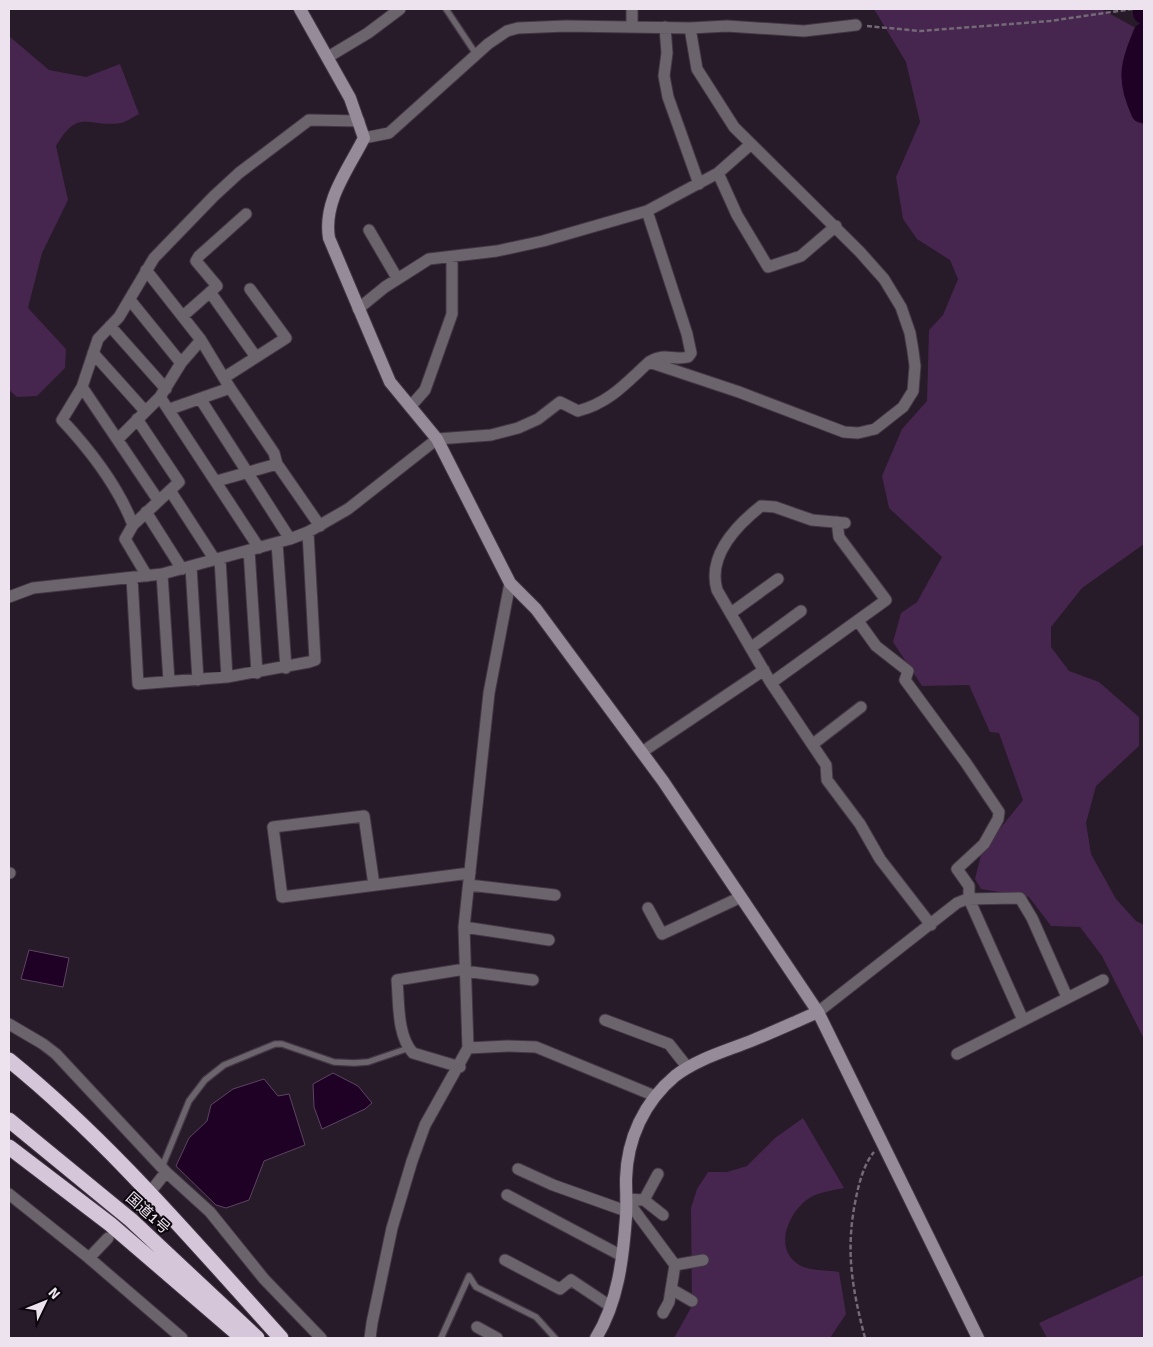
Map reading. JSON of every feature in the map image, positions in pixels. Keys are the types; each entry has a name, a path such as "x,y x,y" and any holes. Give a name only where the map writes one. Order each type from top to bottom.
{"highway":[{"path":"9,1060 148,1191 281,1338"},
{"name":"国道1号","path":"9,1120 131,1220 257,1338"},
{"path":"9,1147 110,1224 243,1338"}],"street":[{"path":"300,9 350,98 364,138 335,193 327,224 329,238 390,382 437,439 510,583 536,609 642,752 742,897 818,1012 978,1338"},
{"path":"328,57 368,33 400,9"},
{"path":"632,9 632,27"},
{"path":"364,138 389,133 414,113 476,54 498,36 518,28 566,26 690,28 726,26 804,31 856,25"},
{"path":"665,27 667,53 664,76 668,98 698,184"},
{"path":"648,362 739,392 844,432 858,433 875,428 903,407 913,390 915,366 907,322 898,301 884,279 836,226 734,127 697,69 690,28"},
{"path":"133,525 126,508 88,448 62,420 82,387 98,339 130,300 154,258 214,196 278,142 309,120 358,122"},
{"path":"358,309 398,278 429,259 497,251 543,241 647,211 718,174 751,144"},
{"path":"718,174 737,215 768,267 801,256 836,226"},
{"path":"9,597 33,588 162,574 290,539 320,526 364,497 437,439 491,435 518,428 538,419 560,402 578,411 596,406 608,399 648,362 661,356 688,357 691,353 674,292 647,211"},
{"path":"183,316 217,286 196,261 199,256 246,214"},
{"path":"369,230 398,278"},
{"path":"410,407 425,390 452,314 452,256"},
{"path":"146,270 201,340 230,388 274,453 277,464 320,526"},
{"path":"225,377 286,338 250,289"},
{"path":"210,292 256,357"},
{"path":"130,300 182,363"},
{"path":"110,326 163,393 170,410 217,481 254,549 257,673"},
{"path":"118,439 163,393 182,363 201,340"},
{"path":"93,353 141,415 179,482 171,492 158,500 133,525 125,540 147,576"},
{"path":"82,387 158,500"},
{"path":"170,410 230,388"},
{"path":"201,400 290,539"},
{"path":"217,481 277,464"},
{"path":"171,492 218,560 228,677"},
{"path":"771,683 886,600 839,537 841,523 806,518 765,504 734,530 713,571 717,590 752,647 771,683 826,765 827,780 860,824 880,859 931,925"},
{"path":"146,512 187,568 198,680"},
{"path":"132,578 138,684 228,677 286,668 315,660 308,532"},
{"path":"277,543 286,668"},
{"path":"162,574 169,681"},
{"path":"731,613 778,579"},
{"path":"370,1338 401,1191 425,1125 460,1067 468,1048 464,927 489,693 510,583"},
{"path":"752,647 801,611"},
{"path":"858,621 876,646 908,671 905,680 966,763 998,812 998,819 984,844 957,869 969,886 969,899 1023,1020"},
{"path":"642,752 764,670"},
{"path":"813,744 861,707"},
{"path":"374,885 364,816 273,827 282,897 470,873"},
{"path":"469,885 555,895"},
{"path":"648,908 662,934 742,897"},
{"path":"596,1338 619,1279 626,1205 628,1156 635,1132 655,1096 676,1076 707,1058 818,1012 957,903 969,899 1020,898 1032,918 1067,998"},
{"path":"464,927 549,940"},
{"path":"460,1067 449,1062 414,1053 409,1048 404,1034 397,980 465,970 533,980"},
{"path":"957,1054 1103,980"},
{"path":"605,1020 669,1044 688,1068"},
{"path":"9,1024 44,1044 56,1054 164,1169 210,1212 264,1279 321,1338"},
{"path":"468,1048 536,1047 655,1096"},
{"path":"154,1186 164,1169"},
{"path":"518,1169 553,1185 626,1205 644,1200 658,1174"},
{"path":"9,1194 89,1258 182,1338"},
{"path":"507,1195 622,1256"},
{"path":"644,1200 663,1215"},
{"path":"626,1205 675,1265 669,1302 663,1313"},
{"path":"89,1258 108,1238"},
{"path":"505,1260 560,1289 571,1280 610,1306"},
{"path":"675,1265 703,1260"},
{"path":"671,1289 692,1301"},
{"path":"477,1327 490,1336"}],"lane":[{"path":"446,9 476,54"},
{"path":"164,1169 192,1095 204,1080 224,1065 275,1044 282,1044 334,1062 354,1063 368,1062 409,1048"},
{"path":"441,1338 469,1276 476,1287 536,1317 555,1338"}],"path":[{"path":"856,25 920,31 1050,21 1132,9"},
{"path":"865,1338 852,1284 850,1227 859,1184 870,1157 882,1144"}],"shaded area":[{"path":"874,9 1101,9 1134,27 1143,44 1141,123 1144,126 1144,544 1082,588 1051,627 1051,647 1069,671 1099,682 1139,717 1139,746 1096,786 1086,823 1091,854 1116,899 1136,921 1144,925 1144,1039 1102,956 1080,927 1051,926 1029,897 981,889 975,879 982,851 1023,800 999,733 990,732 969,685 922,686 893,642 901,613 917,602 942,557 889,508 882,476 902,429 927,401 929,330 943,315 958,279 950,260 917,239 903,219 896,177 920,122 906,62"},
{"path":"9,36 49,70 86,77 120,64 139,114 121,123 78,123 64,134 56,146 68,200 42,253 28,308 66,349 65,368 37,396 17,397 9,390"},
{"path":"29,950 69,958 63,987 21,979"},
{"path":"333,1073 358,1086 372,1103 365,1109 322,1129 314,1107 313,1084"},
{"path":"264,1079 278,1096 289,1094 305,1145 264,1161 249,1200 226,1208 216,1205 176,1166 189,1138 207,1121 211,1105 233,1089"},
{"path":"803,1118 844,1188 827,1191 811,1197 803,1203 790,1220 786,1230 785,1241 792,1259 801,1266 815,1270 839,1272 846,1314 830,1338 674,1338 692,1306 691,1208 697,1189 708,1172 727,1172 747,1166 775,1138"},
{"path":"1144,1275 1144,1338 1047,1338 1039,1323"}],"waterway":[{"path":"1144,34 1132,73 1137,100 1142,112 1144,112"}],"tunnel":[{"path":"111,1235 153,1187"}]}
